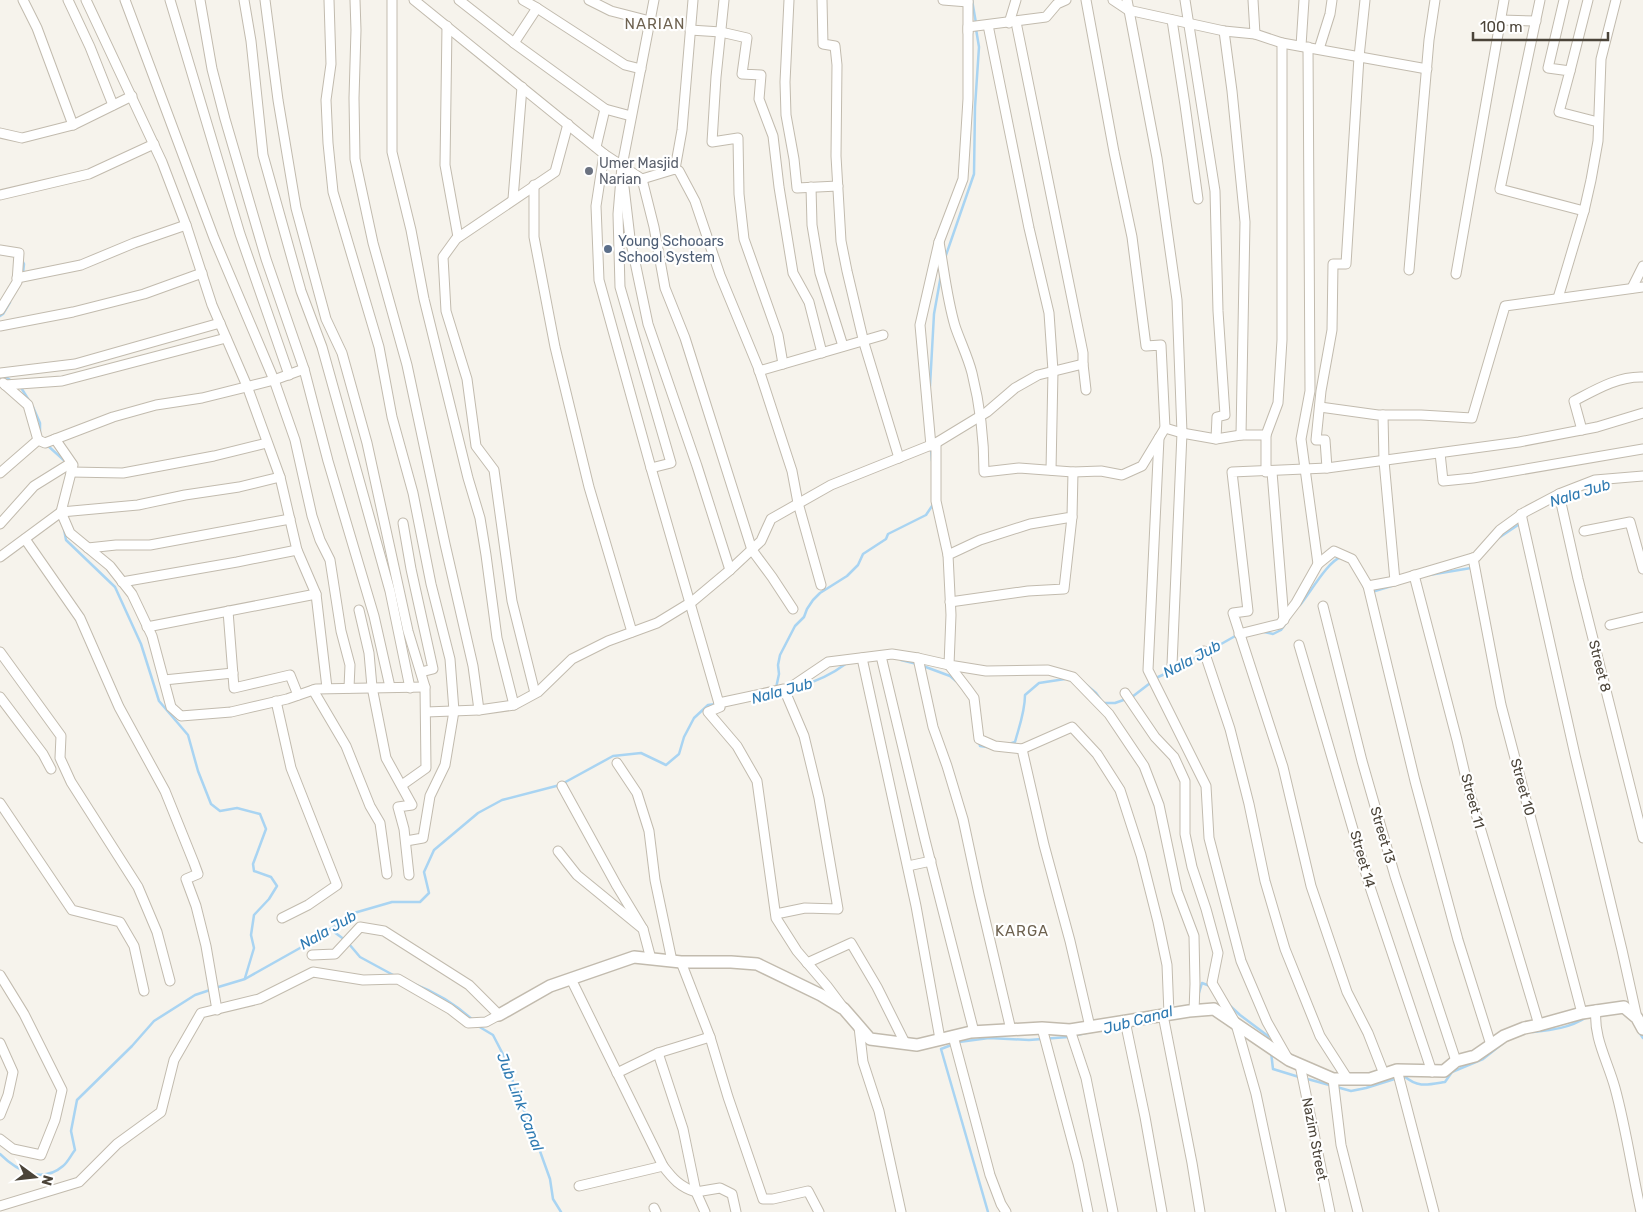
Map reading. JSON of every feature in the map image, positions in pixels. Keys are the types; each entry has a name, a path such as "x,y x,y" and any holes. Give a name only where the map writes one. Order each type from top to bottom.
{"street":[{"path":"23,0 37,28 73,125"},
{"path":"68,0 90,47 113,105"},
{"path":"86,0 154,144 186,225 220,323 247,386 280,477 297,550 316,594 326,688"},
{"path":"125,0 214,238 274,380 295,440 312,516 320,540 330,560 341,631 350,665 348,688"},
{"path":"170,0 240,234 290,375"},
{"path":"200,0 212,69 225,119 266,259 304,369 328,461 374,616 390,687"},
{"path":"244,0 251,41 263,155 301,291 322,347 390,591 410,688"},
{"path":"265,0 278,100 296,208 326,319 342,353 364,434 408,631 425,687 426,768 402,785"},
{"path":"329,0 331,64 326,100 333,192 379,346 392,417 414,493 431,584 450,659 454,711 445,765 430,796 423,838 406,841"},
{"path":"355,0 355,159 373,243 407,365 473,666 479,710"},
{"path":"392,0 392,152 411,230 426,307 468,478 480,518 497,638 514,704"},
{"path":"414,0 604,154 642,179 654,227 665,288 685,338 752,550 793,609"},
{"path":"459,0 605,109 631,116"},
{"path":"523,0 625,65 641,69"},
{"path":"589,0 612,11 650,21"},
{"path":"651,468 671,463 620,287 618,214 622,166 654,0"},
{"path":"675,169 682,130 693,0"},
{"path":"724,0 712,142 738,138 739,194 744,239 778,335 783,364"},
{"path":"789,0 785,82 786,114 794,159 796,188 838,186"},
{"path":"822,0 823,44 835,46 838,65 836,156 842,249 863,340 899,458"},
{"path":"943,0 968,1 968,99 963,179 939,242 920,325 934,444 936,501 948,555 950,602 949,666 974,698 979,739 995,746 1022,749 1072,727 1097,754 1120,790 1158,922 1167,965 1166,1015 1200,1212"},
{"path":"1016,0 1012,23 1063,250 1083,353 1082,364 1086,390"},
{"path":"968,32 968,27 1012,23 1046,17 1057,4 1066,0"},
{"path":"939,242 946,287 955,325 972,371 984,446 984,472 1019,468 1073,472 1101,471 1122,476 1142,466 1165,428 1161,345 1146,346 1132,237 1086,0"},
{"path":"1113,0 1128,10 1172,20 1224,31 1255,34 1282,43 1427,69"},
{"path":"1127,0 1157,158 1177,300 1182,433 1172,665"},
{"path":"1185,0 1215,192 1218,310 1225,415 1217,417 1216,438"},
{"path":"1253,0 1255,34"},
{"path":"1304,0 1310,391 1301,440 1318,564"},
{"path":"1319,49 1330,14 1332,0"},
{"path":"1327,468 1325,440 1316,440 1332,330 1333,264 1346,264 1359,57 1365,0"},
{"path":"1409,270 1435,0"},
{"path":"1456,274 1504,0"},
{"path":"1540,0 1500,189 1584,211"},
{"path":"1564,0 1548,68 1570,71"},
{"path":"1588,0 1559,112 1598,122"},
{"path":"1558,298 1584,211 1598,140 1601,59 1616,0"},
{"path":"514,42 537,8"},
{"path":"1172,20 1198,199"},
{"path":"1501,20 1536,21"},
{"path":"988,25 1048,313 1054,371 1051,470"},
{"path":"447,26 445,165 458,237"},
{"path":"690,30 721,32 747,38 742,74 761,75 759,99 773,136 793,273 809,302 822,353"},
{"path":"1224,31 1245,222 1241,435"},
{"path":"1282,43 1282,340 1278,403 1266,435 1284,620"},
{"path":"513,199 522,87"},
{"path":"0,133 22,138 73,125 132,96"},
{"path":"596,147 605,109"},
{"path":"535,693 512,601 494,470 476,446 467,380 446,311 443,257 458,237 555,172 568,124"},
{"path":"0,195 89,174 154,144"},
{"path":"604,154 596,206 600,280 651,468 720,706 708,712 737,746 757,781 776,918 797,951 870,1038 917,1045 974,1032 1042,1028 1070,1030 1194,1010 1214,1009 1289,1060 1333,1080 1348,1078 1370,1079 1398,1070 1444,1071 1456,1061 1474,1056 1504,1036 1524,1028 1596,1010 1624,1007 1640,1024"},
{"path":"622,166 630,238 648,324 697,466 730,570"},
{"path":"642,179 675,169 680,171 695,201 720,275 759,371 792,471 798,503 820,585"},
{"path":"534,186 534,237 555,347 588,487 632,632"},
{"path":"811,188 812,225 820,273 843,346"},
{"path":"17,278 81,265 134,243 186,225"},
{"path":"0,250 19,253 17,282 0,310"},
{"path":"1632,288 1643,266"},
{"path":"0,326 82,310 144,294 202,273"},
{"path":"1320,407 1383,415 1472,418 1505,306 1643,287"},
{"path":"1,381 75,364 220,323"},
{"path":"759,371 883,335"},
{"path":"1,381 62,381 226,338"},
{"path":"426,712 479,710 514,704 535,693 572,659 608,641 657,623 690,603 752,550 761,540 772,519 798,503 831,485 934,444 980,416 1015,388 1038,375 1082,364"},
{"path":"1,381 28,405 38,440 44,443 113,417 156,405 202,398 274,380 304,369"},
{"path":"1582,430 1574,401 1610,384 1632,377 1643,377"},
{"path":"1384,1074 1368,1033 1347,992 1311,886 1283,767 1233,613 1248,612 1232,472 1269,472 1327,468 1519,442 1582,430 1643,413"},
{"path":"1383,415 1384,461 1395,580"},
{"path":"1165,428 1182,433 1216,438 1266,435"},
{"path":"1159,438 1148,670 1206,786 1209,838 1241,961 1267,1022 1289,1060"},
{"path":"55,439 71,467 61,512 70,532 110,566 132,594 152,636 172,707 181,716 230,712 326,688 425,687"},
{"path":"0,473 38,440"},
{"path":"0,524 34,486 71,467 123,473 214,456 267,443"},
{"path":"1440,453 1443,481 1473,478 1643,449"},
{"path":"950,602 1028,592 1064,590 1072,517 1073,472"},
{"path":"1368,586 1414,576 1476,557 1500,530 1521,514 1559,494 1595,480 1643,476"},
{"path":"0,557 61,512 138,505 185,495 239,487 280,477"},
{"name":"Street 8","path":"1559,494 1643,838"},
{"path":"1521,514 1579,774 1640,1024"},
{"path":"948,555 980,540 1030,524 1072,517"},
{"path":"88,548 116,545 150,545 290,520"},
{"path":"1584,531 1630,522 1643,569"},
{"path":"403,523 410,569 433,669 421,672"},
{"path":"25,539 80,618 120,707 165,792 194,863 198,874 186,879 196,906 206,946 217,1010"},
{"path":"122,582 297,550"},
{"path":"1239,634 1280,624 1296,603 1318,564 1334,551 1352,559 1368,586 1458,940 1491,1045"},
{"name":"Street 10","path":"1473,558 1501,705 1582,1013"},
{"name":"Street 11","path":"1414,576 1468,788 1539,1025"},
{"path":"147,627 316,594"},
{"name":"Street 13","path":"1323,606 1362,761 1395,876 1456,1061"},
{"path":"359,610 369,653 372,687 386,758 412,805 398,807 406,841 410,875"},
{"path":"228,611 234,688 290,675 298,695"},
{"path":"1610,625 1643,617"},
{"name":"Street 14","path":"1299,645 1369,884 1432,1072"},
{"path":"1204,651 1230,729 1249,804 1265,881 1285,949 1320,1036 1348,1078"},
{"path":"0,652 61,736 60,758 71,782 138,887 157,932 170,981"},
{"path":"719,703 785,691 828,662 892,654 949,666 986,671 1048,670 1073,677 1109,714 1144,766 1159,805 1178,891 1194,936 1194,1010"},
{"path":"881,656 974,1032"},
{"path":"862,658 908,866 940,1039"},
{"path":"918,658 933,727 963,819 1011,1030"},
{"path":"164,680 233,673"},
{"path":"313,690 346,746 370,806 380,823 387,874"},
{"path":"776,914 805,908 838,909 820,798 804,736 785,691"},
{"path":"1125,693 1155,737 1174,757 1184,781 1187,842 1192,867 1218,954 1212,983 1236,1024 1256,1094 1281,1212"},
{"path":"0,697 43,754 51,769"},
{"path":"276,701 291,768 337,885 308,905 282,918"},
{"path":"1022,749 1090,1027"},
{"path":"617,763 637,793 650,831 655,880 676,962 710,1037 728,1097 763,1199 773,1199 808,1191 818,1212"},
{"path":"562,786 643,929 651,959"},
{"path":"0,803 72,910 120,922 134,946 144,991"},
{"path":"558,851 577,875 643,929"},
{"path":"908,866 931,861"},
{"path":"312,955 335,954 360,927 384,931 469,985 498,1015"},
{"path":"807,963 851,943 877,987 905,1043"},
{"path":"0,1206 79,1182 117,1144 161,1112 174,1060 201,1013 259,999 313,972 363,980 398,980 450,1009 468,1023 486,1022 550,986 634,957 676,962 757,964 821,995 844,1009"},
{"path":"0,975 24,1014 62,1090 55,1120 41,1156 13,1149 0,1139"},
{"path":"571,979 663,1166 680,1186 696,1192 720,1188 732,1194 736,1212"},
{"path":"1596,1010 1595,1021 1604,1058 1615,1087 1641,1212"},
{"path":"1124,1021 1162,1212"},
{"path":"859,1027 863,1062 879,1111 901,1212"},
{"path":"1042,1028 1078,1163 1088,1212"},
{"path":"1070,1030 1086,1078 1113,1212"},
{"path":"953,1036 990,1174 1001,1204 1006,1212"},
{"path":"617,1073 658,1053 710,1037"},
{"path":"0,1043 13,1072 8,1095 0,1115"},
{"path":"658,1053 683,1129 696,1192 705,1212"},
{"name":"Nazim Street","path":"1300,1065 1330,1212"},
{"path":"1398,1070 1434,1212"},
{"path":"1333,1080 1341,1145 1358,1212"},
{"path":"579,1186 663,1166"}],"waterway":[{"path":"972,0 976,23"},
{"path":"945,258 974,174 975,107 979,47 976,29"},
{"name":"Nala Jub","path":"22,260 24,264 23,274"},
{"path":"930,386 934,314 941,275"},
{"name":"Nala Jub","path":"0,316 10,302"},
{"name":"Nala Jub","path":"3,375 13,382"},
{"name":"Nala Jub","path":"20,386 30,402"},
{"name":"Nala Jub","path":"33,407 40,423 40,433"},
{"name":"Nala Jub","path":"47,445 67,463"},
{"path":"931,449 932,461"},
{"name":"Nala Jub","path":"1583,489 1605,483"},
{"path":"776,688 780,655 795,626 804,617 813,600 820,593 847,576 858,565 863,554 886,539 888,534 926,515 934,503"},
{"name":"Nala Jub","path":"1497,539 1521,523"},
{"name":"Nala Jub","path":"64,529 66,540 115,587 141,644 159,701 188,735 198,771 211,804 220,811 237,808 260,814 266,829 253,864 254,871 271,877 277,886 269,899 254,915 251,935 254,948 245,978"},
{"name":"Nala Jub","path":"1300,605 1325,571 1341,557"},
{"name":"Nala Jub","path":"1429,575 1471,568 1472,566"},
{"name":"Nala Jub","path":"1373,588 1375,591 1398,584"},
{"name":"Nala Jub","path":"1264,632 1273,634 1281,630 1286,623"},
{"name":"Nala Jub","path":"1207,652 1237,635"},
{"name":"Nala Jub","path":"1084,683 1096,693 1103,703 1115,703 1132,697 1158,677 1202,654"},
{"name":"Nala Jub","path":"901,660 917,664"},
{"name":"Nala Jub","path":"797,687 823,678 847,663"},
{"name":"Nala Jub","path":"923,666 950,676 956,681"},
{"name":"Nala Jub","path":"1009,744 1015,742 1023,713 1025,695 1039,683 1065,679"},
{"name":"Nala Jub","path":"215,988 245,979 316,939 354,913 392,902 420,902 429,893 424,872 434,850 478,813 502,800 560,785 613,756 641,753 666,765 679,754 684,737 694,718 708,705 716,704"},
{"name":"Nala Jub","path":"979,742 980,746 987,747"},
{"name":"Jub Link Canal","path":"330,929 345,940"},
{"name":"Jub Link Canal","path":"349,944 360,957 395,976"},
{"name":"Jub Canal","path":"1198,996 1202,983 1210,986"},
{"name":"Jub Link Canal","path":"414,984 445,999 473,1020"},
{"name":"Nala Jub","path":"0,1154 14,1166 38,1175 47,1174 63,1166 75,1150 71,1131 77,1100 132,1046 154,1021 195,995 210,990"},
{"name":"Jub Canal","path":"1228,1004 1268,1036 1269,1041"},
{"name":"Jub Canal","path":"1533,1032 1567,1026 1587,1017"},
{"name":"Jub Link Canal","path":"478,1026 493,1035 509,1066 515,1090 532,1129 550,1179 553,1199 561,1212"},
{"name":"Jub Canal","path":"988,1212 941,1049 959,1042 989,1038 1029,1040 1068,1037 1090,1032"},
{"name":"Jub Canal","path":"1639,1032 1643,1038"},
{"name":"Jub Canal","path":"1304,1078 1351,1091 1404,1076 1418,1084 1428,1085 1445,1082 1452,1072 1483,1059 1507,1040"},
{"name":"Jub Canal","path":"1271,1052 1273,1069 1299,1077"}],"place":[{"name":"Umer Masjid Narian","path":"589,171"},
{"name":"Young Schooars School System","path":"608,249"}],"district":[{"name":"NARIAN","path":"655,24"},
{"name":"KARGA","path":"1022,931"}]}
